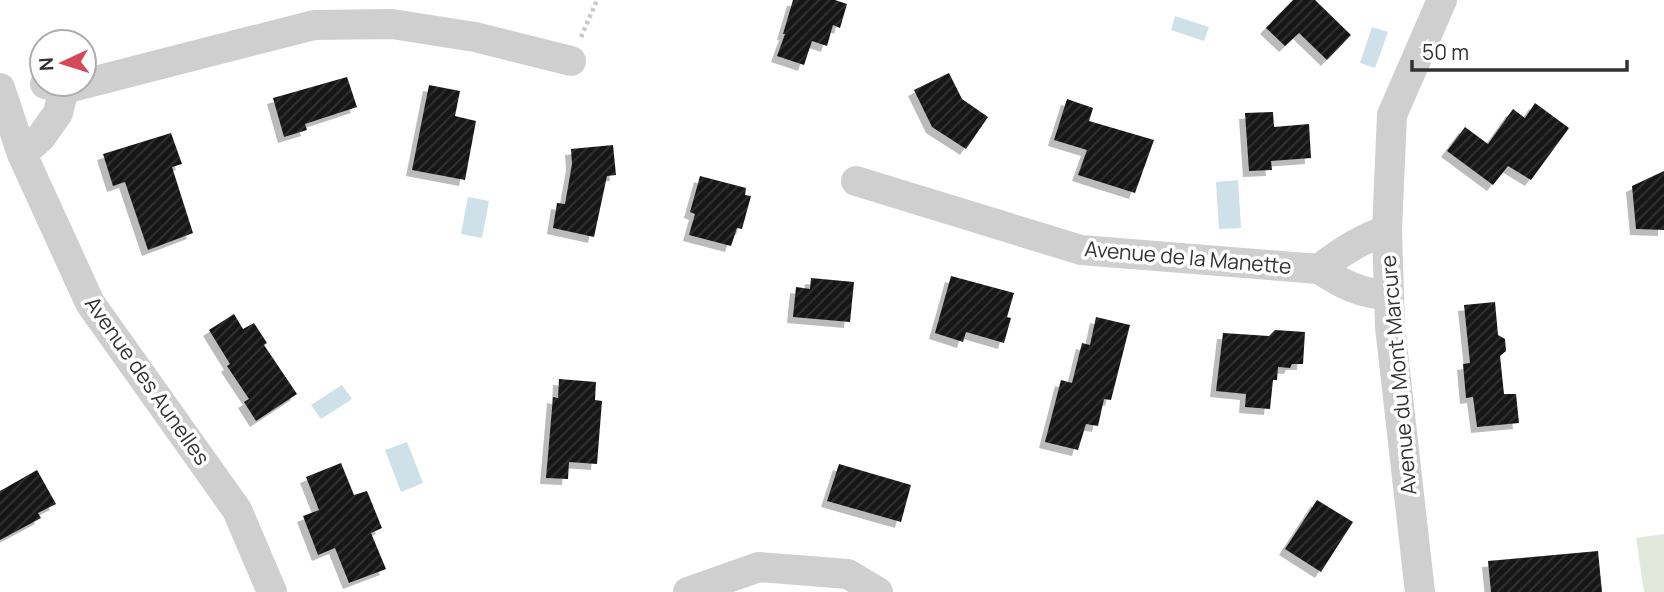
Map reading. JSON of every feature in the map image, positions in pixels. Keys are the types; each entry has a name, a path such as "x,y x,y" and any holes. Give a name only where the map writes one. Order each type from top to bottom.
{"street":[{"name":"Avenue du Mont Marcure","path":"1420,592 1390,327 1387,230 1392,115 1442,0"},
{"path":"98,75 314,25 392,24 475,37 571,61"},
{"path":"0,78 28,80"},
{"name":"Avenue des Aunelles","path":"0,88 22,154 90,303 237,510 272,592"},
{"path":"22,154 41,137 58,113 54,98"},
{"name":"Avenue de la Manette","path":"856,181 1081,250 1320,269 1340,282 1368,294 1388,295"},
{"name":"Avenue de la Manette","path":"1320,269 1340,252 1366,237 1387,230"},
{"path":"688,592 759,567 848,574 878,592"}],"path":[{"path":"571,61 597,0"}],"shaded area":[{"path":"1175,16 1209,27 1204,41 1171,30"},
{"path":"1372,27 1388,32 1375,68 1360,63"},
{"path":"1238,180 1241,228 1219,229 1216,182"},
{"path":"468,197 489,201 482,238 461,234"},
{"path":"342,385 352,399 321,419 311,405"},
{"path":"407,442 423,483 401,492 385,450"},
{"path":"1664,534 1664,592 1644,592 1636,538"}],"building":[{"path":"793,0 835,0 847,4 840,28 833,25 827,46 812,41 804,65 777,56"},
{"path":"1293,0 1315,0 1351,35 1327,60 1299,33 1285,46 1266,28"},
{"path":"949,73 962,99 988,117 966,149 932,127 914,90"},
{"path":"347,77 357,107 305,124 307,130 284,137 273,98"},
{"path":"429,85 460,91 455,116 476,121 465,180 412,170"},
{"path":"1067,99 1093,108 1089,121 1154,140 1135,193 1078,175 1087,150 1054,140"},
{"path":"1535,103 1569,128 1531,180 1508,166 1493,185 1447,151 1465,127 1488,144 1513,109 1525,118"},
{"path":"1273,112 1274,127 1309,124 1311,158 1271,161 1272,170 1249,171 1245,113"},
{"path":"171,133 182,164 172,167 193,233 148,250 125,182 113,186 103,154"},
{"path":"613,145 616,175 607,176 594,237 553,228 557,203 565,204 572,164 571,149"},
{"path":"1664,171 1664,230 1636,229 1632,186"},
{"path":"700,176 746,188 745,195 751,196 742,229 737,228 731,246 689,235 695,214 690,212"},
{"path":"951,276 1014,293 1007,317 1011,318 1004,343 966,332 963,342 935,333"},
{"path":"811,278 854,282 850,322 793,317 796,287 810,289"},
{"path":"1495,302 1498,335 1505,339 1506,351 1500,356 1504,394 1516,394 1519,423 1477,427 1473,397 1466,398 1463,364 1470,363 1464,305"},
{"path":"234,314 243,329 254,323 267,343 264,345 297,394 256,421 244,402 249,399 227,366 230,364 209,330"},
{"path":"1096,317 1130,325 1111,400 1104,399 1098,426 1086,424 1078,450 1045,442 1061,380 1072,383 1082,343 1090,345"},
{"path":"1275,330 1305,332 1303,364 1292,364 1290,368 1278,367 1277,380 1273,380 1270,409 1245,407 1246,394 1216,391 1223,333 1269,336"},
{"path":"559,379 596,382 595,400 602,401 597,464 569,462 568,479 546,478 553,397 558,398"},
{"path":"341,463 354,495 367,491 382,528 371,533 386,569 349,583 335,548 318,555 303,516 319,510 306,477"},
{"path":"839,464 911,485 901,522 827,501"},
{"path":"37,470 56,504 38,513 41,518 0,540 0,491"},
{"path":"1317,500 1353,522 1321,572 1285,549"},
{"path":"1598,551 1602,592 1491,592 1488,561"}]}
